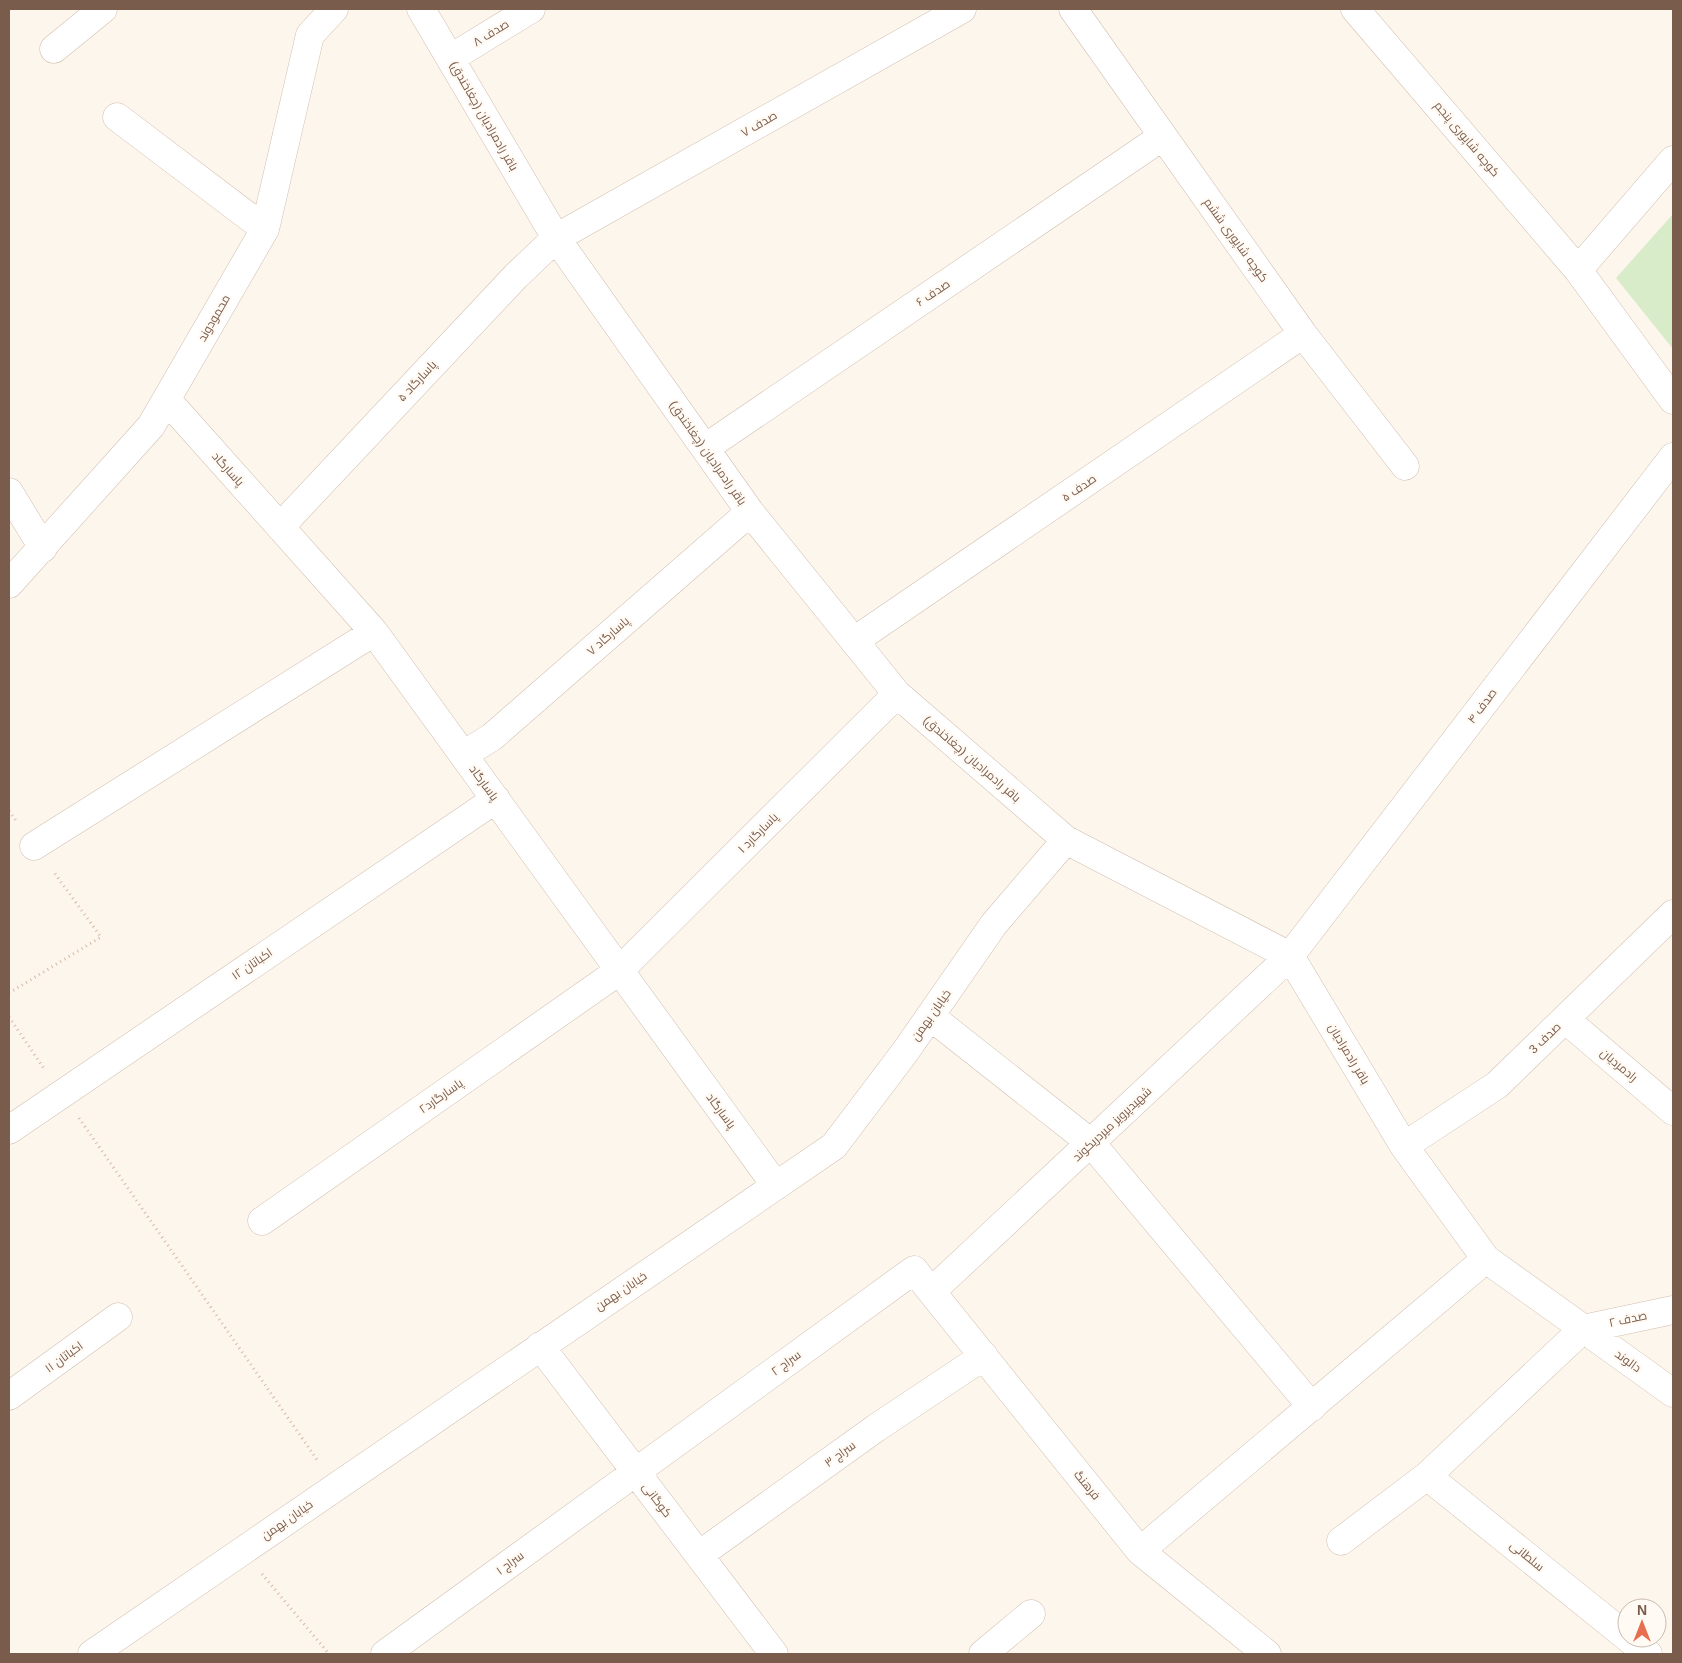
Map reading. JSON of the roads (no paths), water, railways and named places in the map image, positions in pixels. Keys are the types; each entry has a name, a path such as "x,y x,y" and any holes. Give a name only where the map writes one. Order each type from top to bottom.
{"street":[{"path":"54,49 103,9"},
{"name":"محمودوند","path":"9,584 151,426 265,229 310,35 334,9"},
{"name":"باقر رادمرادیان (چغاخندق)","path":"422,9 556,238 750,512 897,694 1066,840"},
{"name":"صدف ۸","path":"451,58 531,9"},
{"name":"صدف ۷","path":"556,238 962,9"},
{"name":"کوچه شاپوری ششم","path":"1073,9 1303,334 1404,466"},
{"name":"کوچه شاپوری پنجم","path":"1355,9 1578,270 1673,400"},
{"path":"116,117 265,229"},
{"name":"صدف ۶","path":"705,448 1162,137"},
{"path":"1578,270 1673,160"},
{"name":"پاسارگاد ۵","path":"280,527 516,276 556,238"},
{"name":"صدف ۵","path":"854,641 1303,334"},
{"name":"پاسارگاد","path":"166,400 374,632 776,1186"},
{"name":"صدف ۴","path":"1290,956 1673,457"},
{"path":"9,492 43,548"},
{"name":"پاسارگاد ۷","path":"463,755 492,736 750,512"},
{"path":"34,846 374,632"},
{"name":"پاسارگارد ۱","path":"619,971 897,694"},
{"name":"اکباتان ۱۲","path":"9,1130 496,800"},
{"path":"1066,840 1290,956"},
{"name":"خیابان بهمن","path":"92,1654 834,1146 930,1016 994,924 1066,840"},
{"name":"صدف 3","path":"1404,1146 1497,1085 1673,914"},
{"name":"شهیدپرویز میردریکوند","path":"932,1291 1290,956"},
{"name":"باقر رادمرادیان","path":"1290,956 1404,1146 1486,1259 1583,1329"},
{"name":"پاسارگارد۲","path":"262,1221 619,971"},
{"path":"930,1016 1091,1143 1312,1407"},
{"name":"رادمردیان","path":"1565,1019 1673,1111"},
{"path":"1140,1551 1486,1259"},
{"name":"سراج ۲","path":"635,1471 914,1270 932,1291"},
{"name":"فرهنگ","path":"932,1291 1140,1551 1267,1654"},
{"name":"صدف ۲","path":"1583,1329 1673,1310"},
{"name":"اکباتان ۱۱","path":"9,1396 118,1317"},
{"path":"1341,1541 1427,1476 1583,1329"},
{"name":"دالوند","path":"1583,1329 1673,1394"},
{"name":"کوگانی","path":"540,1346 774,1654"},
{"name":"سراج ۳","path":"699,1555 876,1428 984,1356"},
{"name":"سراج ۱","path":"385,1654 635,1471"},
{"name":"سلطانی","path":"1427,1476 1617,1629"},
{"path":"983,1654 1031,1614"}]}
